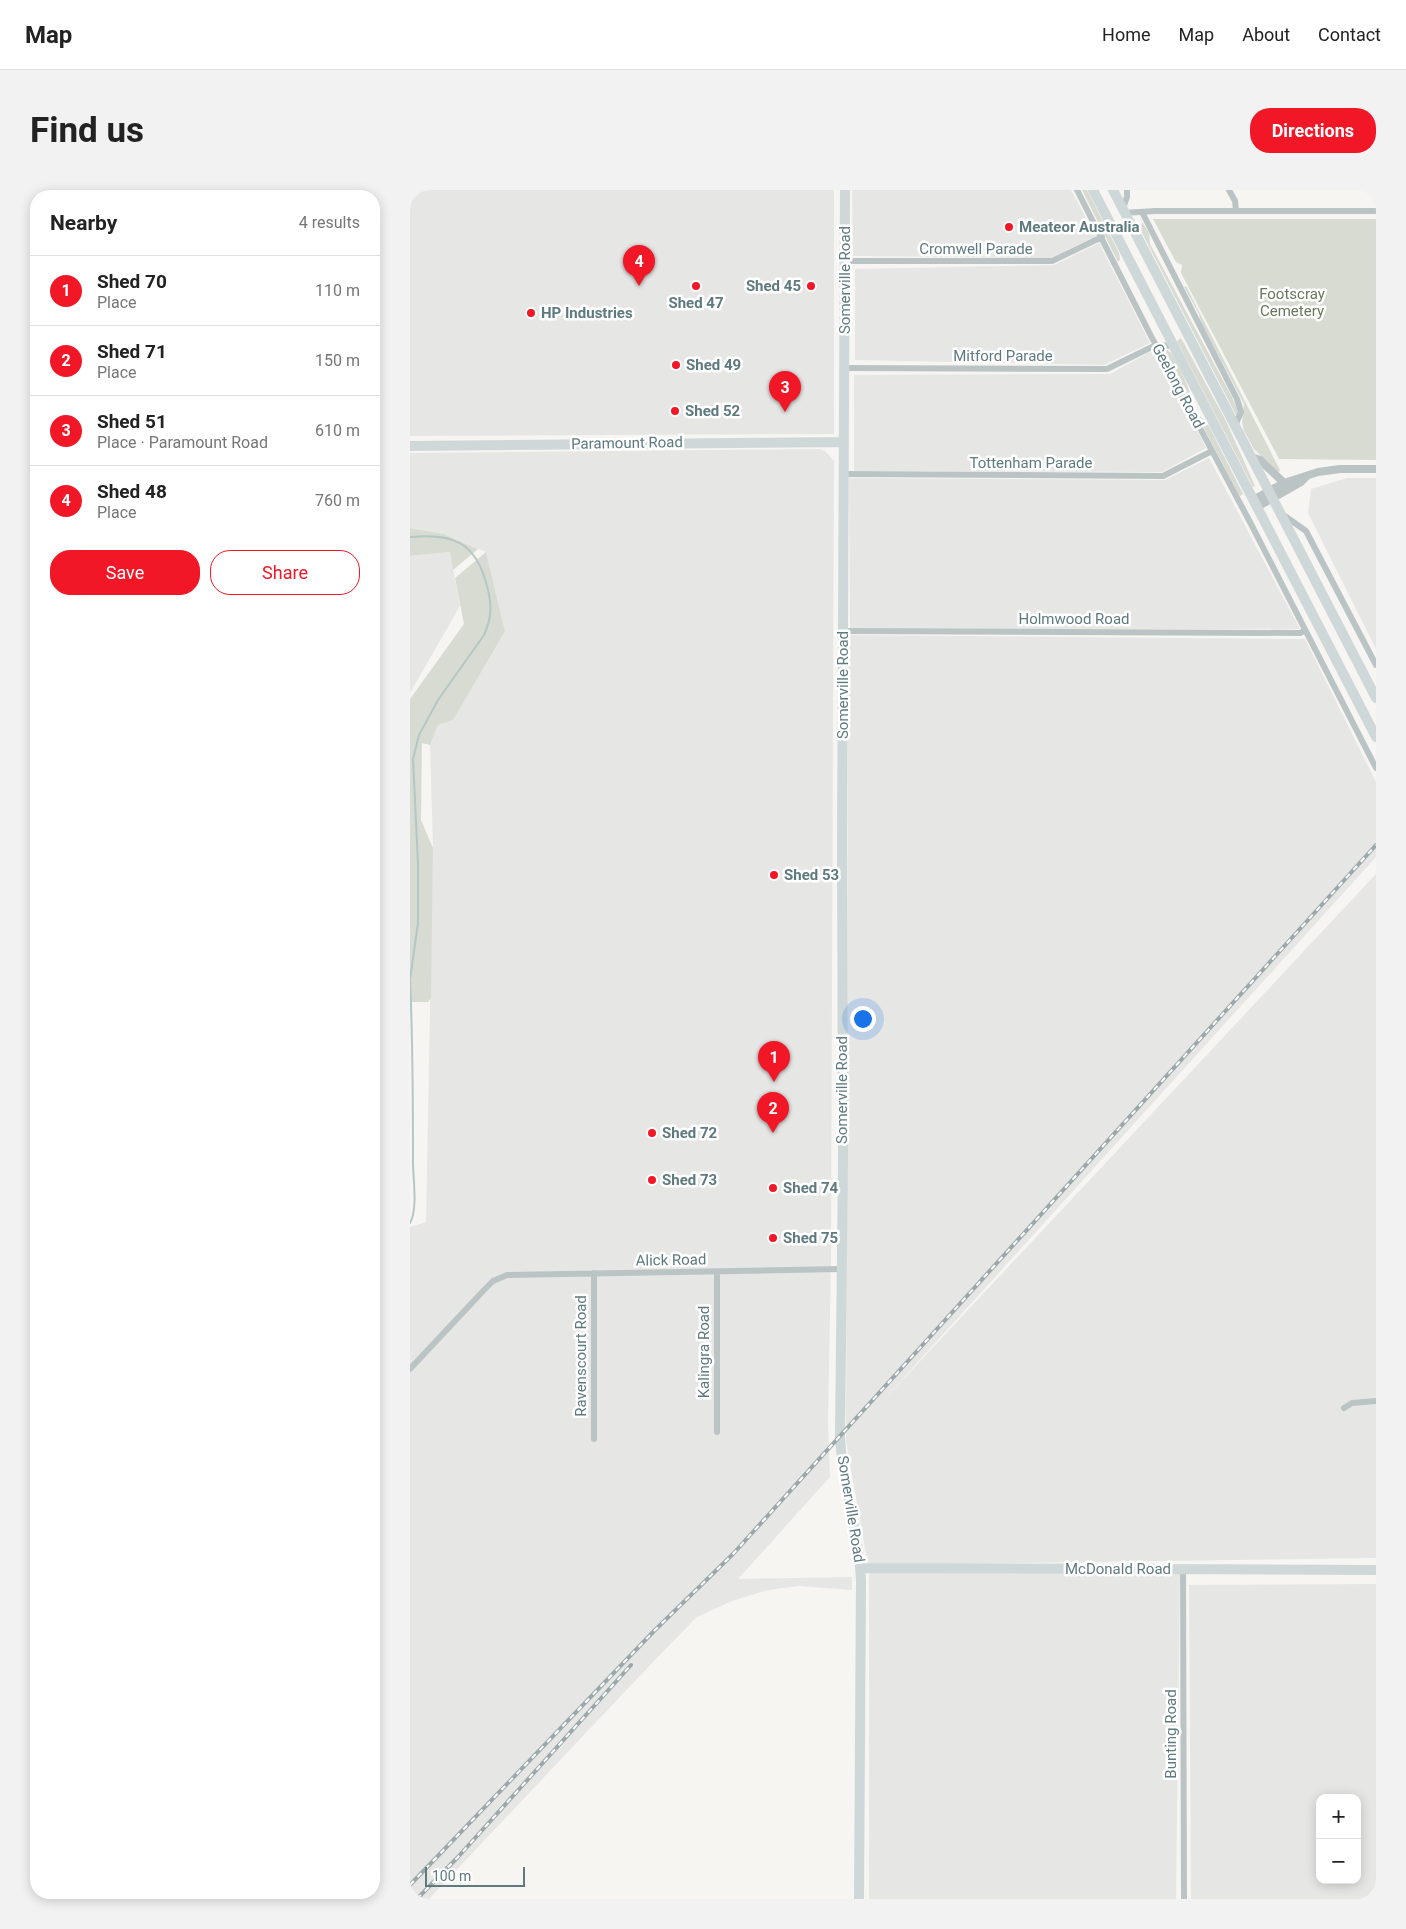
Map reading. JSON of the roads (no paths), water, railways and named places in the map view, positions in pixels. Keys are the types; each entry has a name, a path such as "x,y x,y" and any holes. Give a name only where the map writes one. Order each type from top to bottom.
{"main road":[{"name":"Somerville Road","path":"845,190 843,1160 840,1441 842,1472 861,1568 859,1899"},
{"name":"Geelong Road","path":"1093,190 1376,737"},
{"path":"1113,190 1376,698"},
{"path":"1115,232 1124,211"},
{"path":"1115,232 1132,225"},
{"path":"1170,337 1174,335 1179,318"},
{"name":"Paramount Road","path":"410,446 844,442"},
{"name":"McDonald Road","path":"861,1568 1376,1570"}],"street":[{"name":"Geelong Road","path":"1078,190 1156,345 1376,768"},
{"path":"1127,190 1124,211 1143,214 1154,211 1376,211"},
{"path":"1229,190 1235,201 1236,210"},
{"path":"1132,225 1141,219 1143,214"},
{"path":"1143,214 1237,399 1241,412 1235,426"},
{"name":"Cromwell Parade","path":"845,261 1052,261 1102,237"},
{"path":"1156,345 1170,337"},
{"name":"Mitford Parade","path":"844,368 1107,368 1170,337"},
{"name":"Tottenham Parade","path":"844,474 1163,476 1212,451"},
{"path":"1251,457 1260,460 1284,483"},
{"path":"1271,495 1284,483 1328,470 1376,469"},
{"path":"1245,513 1255,504 1301,482 1307,476"},
{"path":"1279,511 1306,532 1376,665"},
{"path":"1280,582 1288,567"},
{"name":"Holmwood Road","path":"843,631 1300,633 1304,631"},
{"name":"Alick Road","path":"410,1369 484,1290 501,1276 518,1274 841,1269"},
{"name":"Kalingra Road","path":"717,1272 717,1432"},
{"name":"Ravenscourt Road","path":"594,1273 594,1439"},
{"path":"1344,1408 1352,1403 1376,1401"},
{"name":"Bunting Road","path":"1183,1569 1184,1899"}],"waterway":[{"path":"410,537 425,536 450,539 469,550 482,571 489,593 490,605 489,623 484,635 438,700 419,735 413,759 418,864 418,923 410,979"},
{"path":"410,980 415,1194 414,1210 410,1223"}],"railway":[{"path":"410,1885 654,1631 733,1554 1376,845"},
{"path":"417,1899 458,1857 631,1665"}],"place":[{"name":"Meateor Australia","path":"1009,227"},
{"name":"Shed 48","path":"639,286"},
{"name":"Shed 47","path":"696,286"},
{"name":"Shed 45","path":"811,286"},
{"name":"HP Industries","path":"531,313"},
{"name":"Shed 49","path":"676,365"},
{"name":"Shed 52","path":"675,411"},
{"name":"Shed 51","path":"785,412"},
{"name":"Shed 53","path":"774,875"},
{"name":"Shed 70","path":"774,1082"},
{"name":"Shed 72","path":"652,1133"},
{"name":"Shed 71","path":"773,1133"},
{"name":"Shed 73","path":"652,1180"},
{"name":"Shed 74","path":"773,1188"},
{"name":"Shed 75","path":"773,1238"}],"park label":[{"name":"Footscray Cemetery","path":"1292,302"}]}
